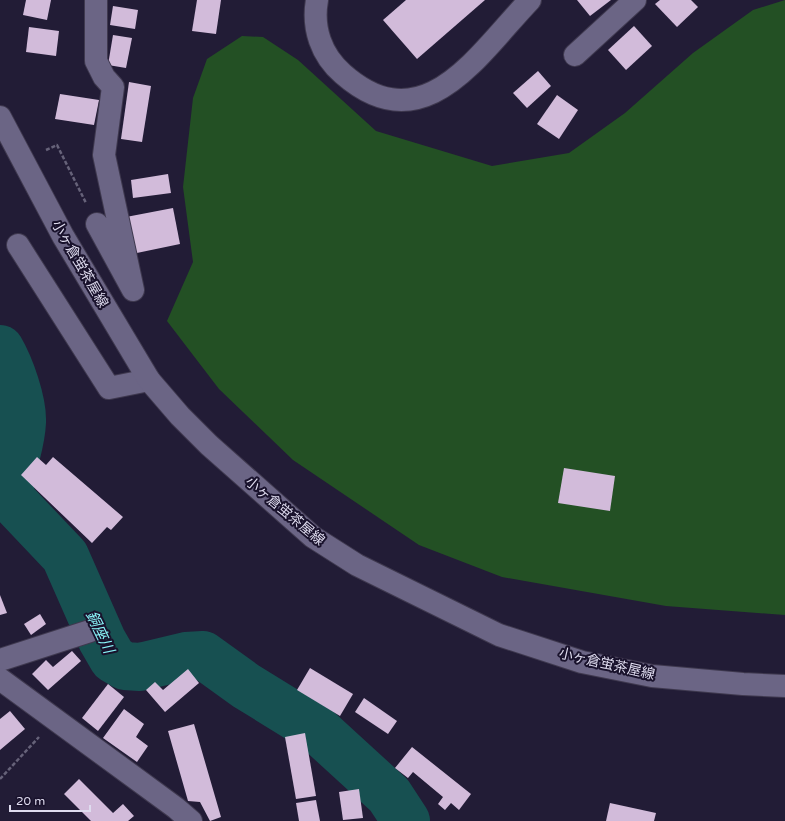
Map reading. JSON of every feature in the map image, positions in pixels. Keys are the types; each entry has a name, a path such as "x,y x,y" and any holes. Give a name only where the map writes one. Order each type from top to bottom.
{"street":[{"path":"96,0 96,61 104,77 114,87 104,155 133,290 97,224"},
{"path":"317,0 315,12 318,36 325,54 337,69 358,87 384,99 407,102 423,98 446,85 486,50 530,0"},
{"path":"575,55 635,0"},
{"name":"小ヶ倉蛍茶屋線","path":"0,117 63,236 149,380 180,416 209,445 313,537 356,565 499,635 582,662 652,676 785,686"},
{"path":"18,245 109,388 149,380"},
{"path":"0,660 90,631"},
{"path":"0,679 176,808 191,821"}],"path":[{"path":"57,145 97,224"},
{"path":"0,779 54,720"}],"green space":[{"path":"785,0 785,615 666,606 502,577 419,545 293,460 219,389 167,321 193,262 183,187 193,98 207,59 242,36 263,37 298,60 376,131 492,166 569,153 625,113 693,53 753,10"}],"building":[{"path":"26,0 51,0 47,20 23,15"},
{"path":"197,0 221,0 216,34 192,31"},
{"path":"406,0 485,0 417,59 383,20"},
{"path":"577,0 611,0 590,16"},
{"path":"660,0 691,0 698,7 677,27 655,4"},
{"path":"113,6 138,10 135,29 110,25"},
{"path":"634,26 652,46 626,70 608,50"},
{"path":"29,27 59,31 56,56 26,52"},
{"path":"113,35 132,38 126,68 108,65"},
{"path":"538,71 551,86 527,108 513,93"},
{"path":"129,82 151,86 142,142 121,139"},
{"path":"60,94 99,100 94,125 55,119"},
{"path":"557,95 578,110 559,139 537,124"},
{"path":"168,174 171,193 133,198 131,180"},
{"path":"173,208 180,244 132,254 126,217"},
{"path":"37,457 46,465 53,457 123,517 111,530 107,527 92,543 21,475"},
{"path":"564,468 615,476 610,511 558,503"},
{"path":"0,595 7,613 0,615"},
{"path":"40,614 46,624 31,635 24,624"},
{"path":"72,651 81,661 48,690 32,674 46,660 53,667"},
{"path":"310,668 353,694 340,716 297,690"},
{"path":"188,669 199,683 165,712 146,690 155,682 163,690"},
{"path":"108,684 124,697 98,731 82,718"},
{"path":"364,698 397,721 388,734 355,712"},
{"path":"124,709 144,724 136,737 148,746 137,762 103,738"},
{"path":"10,711 25,729 0,750 0,719"},
{"path":"194,724 221,817 210,821 200,802 188,801 168,731"},
{"path":"305,733 316,796 296,799 285,737"},
{"path":"412,747 471,794 459,810 451,803 445,810 438,804 443,797 413,772 408,778 395,768"},
{"path":"79,779 113,813 123,804 134,816 128,821 91,821 64,794"},
{"path":"359,789 363,818 343,820 339,792"},
{"path":"316,800 320,821 299,821 296,803"},
{"path":"610,803 656,813 654,821 606,821"}],"waterway":[{"name":"銅座川","path":"0,349 15,384 22,414 20,441 11,478 10,498 65,556 102,640 113,659 125,666 140,667 186,656 203,655 246,686 319,731 389,795 406,821"}]}
